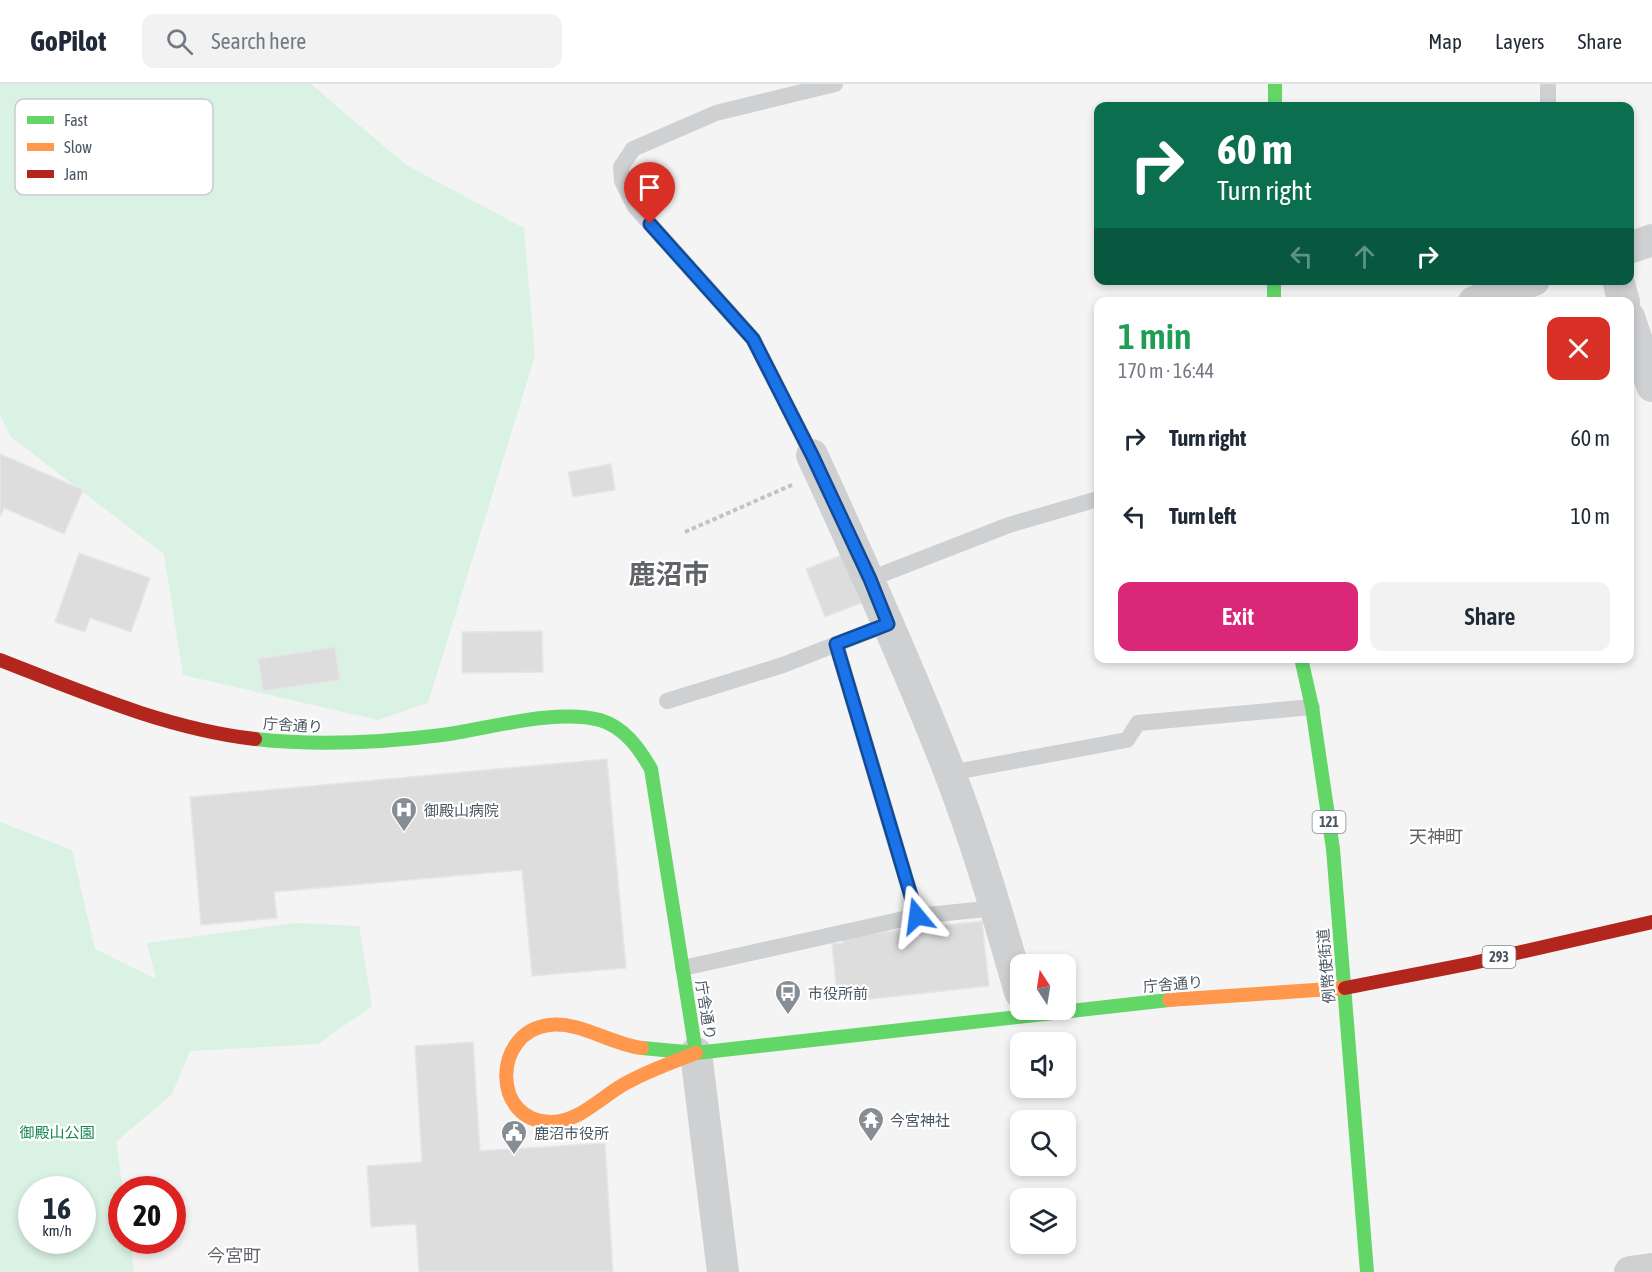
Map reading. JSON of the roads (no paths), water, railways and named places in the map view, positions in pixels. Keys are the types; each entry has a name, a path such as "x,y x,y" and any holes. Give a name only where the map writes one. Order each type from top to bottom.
{"main road":[{"path":"1275,84 1275,102"},
{"name":"庁舎通り","path":"0,660 159,718 259,740 335,744 411,740 566,717 599,720 620,729 643,753 651,769 696,1053 1010,1008"},
{"name":"例幣使街道","path":"1302,663 1312,707 1333,849 1367,1272"},
{"name":"庁舎通り","path":"1076,1004 1345,988 1473,963 1652,922"},
{"path":"545,1024 572,1027 604,1040 628,1046 696,1053 636,1078 580,1113 553,1122 532,1119 518,1108 507,1088 505,1078 507,1058 516,1041 536,1027 545,1024"}],"street":[{"path":"1634,246 1652,240"},
{"path":"1488,297 1520,285"},
{"path":"1634,332 1652,386"},
{"path":"816,464 870,579 950,773 996,908 1010,957"},
{"path":"696,1053 723,1272"},
{"path":"1630,1272 1652,1269"}],"lane":[{"path":"816,464 753,339 635,207 622,181 621,168 633,149 716,112 835,84"},
{"path":"1548,84 1548,102"},
{"path":"870,579 1009,525 1094,500"},
{"path":"667,701 783,665 888,624"},
{"path":"836,644 917,916"},
{"path":"950,773 1127,740 1138,723 1312,707"},
{"path":"683,968 917,916 996,908"}],"place":[{"name":"御殿山病院","path":"404,833"},
{"name":"市役所前","path":"788,1016"},
{"name":"今宮神社","path":"871,1143"},
{"name":"鹿沼市役所","path":"514,1156"}],"district":[{"name":"鹿沼市","path":"669,574"},
{"name":"天神町","path":"1436,836"},
{"name":"今宮町","path":"234,1255"}],"park label":[{"name":"御殿山公園","path":"57,1132"}]}
